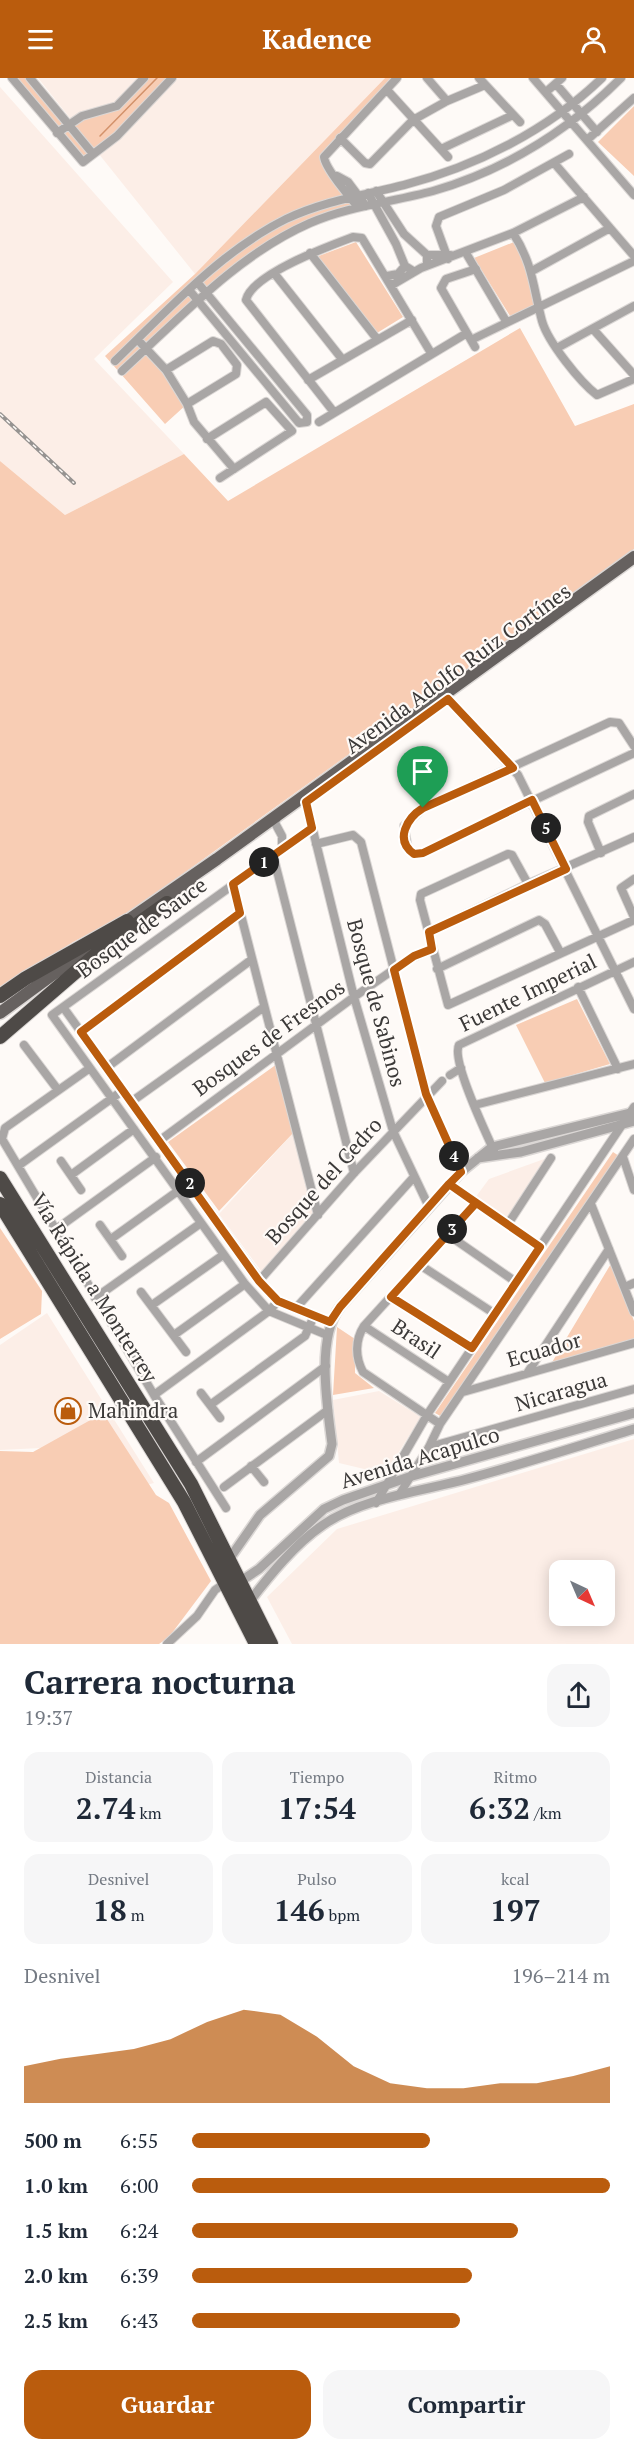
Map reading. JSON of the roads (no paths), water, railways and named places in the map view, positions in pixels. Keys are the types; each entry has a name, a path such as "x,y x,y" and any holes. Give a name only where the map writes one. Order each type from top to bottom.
{"highway":[{"path":"0,1037 101,950 167,903"},
{"path":"0,996 26,978 127,921"},
{"name":"Vía Rápida a Monterrey","path":"0,1178 166,1443 230,1558 271,1644"},
{"path":"0,1204 164,1467 256,1644"}],"main road":[{"path":"446,697 634,557"},
{"name":"Avenida Adolfo Ruiz Cortínes","path":"277,819 446,697 634,567"},
{"path":"0,1018 96,948 167,903 277,819"},
{"path":"0,1013 127,921 277,819"}],"street":[{"path":"12,78 82,162 117,136 172,78"},
{"path":"30,78 93,154"},
{"path":"57,133 82,116 117,106 144,78"},
{"path":"397,78 388,91 325,154 326,164 337,176 346,180 353,196 366,206 405,266 413,271"},
{"path":"427,78 447,101"},
{"path":"479,78 520,122"},
{"path":"533,78 633,191"},
{"path":"115,361 198,283 261,233 309,209 423,179 472,162 532,132 563,112 602,78"},
{"path":"122,371 253,254 280,237 329,215 434,190 487,171 535,147 572,122 621,78"},
{"path":"546,92 559,81 573,104 597,132"},
{"path":"340,138 365,163 372,164 413,120 447,101 485,85"},
{"path":"388,91 448,157"},
{"path":"587,140 634,98"},
{"path":"441,149 513,115"},
{"path":"450,257 436,226 439,217 504,190 555,164 569,154"},
{"path":"555,164 634,256"},
{"path":"372,192 383,202 404,234 427,255 450,257"},
{"path":"366,206 372,192"},
{"path":"392,285 413,271 466,253 513,233 584,197"},
{"path":"532,271 610,228"},
{"path":"513,233 532,271 546,332 556,348 595,394 602,394 634,377 593,329"},
{"path":"333,411 246,300 249,293 274,273 310,254 353,237 365,240 431,353"},
{"path":"466,253 506,321"},
{"path":"310,254 377,339"},
{"path":"427,255 427,265"},
{"path":"319,422 333,411 431,353 471,340 506,321 539,308 634,261"},
{"path":"387,276 398,274 405,266"},
{"path":"471,340 442,292 442,284 446,279 476,269"},
{"path":"274,273 342,359"},
{"path":"190,291 299,423 307,422 307,415 198,283"},
{"path":"556,348 632,311"},
{"path":"308,380 412,320"},
{"path":"138,340 166,370 187,404 194,422 234,469"},
{"path":"166,370 213,340 221,344 237,365 236,374 187,404"},
{"path":"207,439 263,404 268,404 292,431 291,434 220,477"},
{"path":"446,697 513,768 532,800 634,1010"},
{"path":"634,746 619,723 610,722 423,808 406,823 404,835 408,849 414,854 423,853 634,753"},
{"path":"601,853 588,822 589,816 634,794"},
{"name":"Bosque de Sabinos","path":"299,803 312,828 354,997 393,1131 413,1178 429,1207"},
{"path":"277,819 282,836 282,848"},
{"name":"Bosque de Sauce","path":"90,1068 52,1015 312,828"},
{"path":"316,844 353,835 359,838 426,1094 461,1172"},
{"path":"429,932 528,884 634,837"},
{"path":"528,884 512,855 505,854 425,891 420,900 448,1005 453,1005 634,918 621,888 634,879"},
{"path":"273,855 354,1173"},
{"path":"233,884 318,1215"},
{"path":"81,1032 240,913"},
{"path":"437,969 535,922 542,921 560,952"},
{"name":"Bosques de Fresnos","path":"159,1141 354,997 414,956 432,949"},
{"path":"106,1068 251,960"},
{"name":"Fuente Imperial","path":"461,1068 457,1048 465,1041 634,962"},
{"path":"578,987 618,1069"},
{"path":"63,1007 259,1281 278,1301 330,1322"},
{"path":"131,1102 264,1007"},
{"path":"24,1045 58,1090"},
{"path":"475,1105 634,1064"},
{"path":"226,1508 95,1298 2,1139 3,1131 90,1068 245,1284 269,1311 327,1335"},
{"path":"450,1075 461,1068 494,1152"},
{"name":"Bosque del Cedro","path":"259,1281 426,1094 442,1081"},
{"path":"18,1166 123,1091"},
{"path":"230,1558 260,1515 329,1456 332,1444 326,1366 327,1335 330,1322 340,1307 449,1184 475,1159 633,1114"},
{"path":"376,1503 384,1485 427,1415 623,1125 633,1114"},
{"path":"494,1152 623,1125"},
{"path":"70,1175 134,1129"},
{"path":"399,1495 429,1447 440,1424 634,1139"},
{"path":"609,1148 623,1157 634,1190"},
{"path":"623,1157 634,1154"},
{"path":"55,1230 156,1157"},
{"path":"508,1224 551,1158"},
{"path":"61,1161 81,1190"},
{"path":"296,1308 413,1178"},
{"path":"111,1239 189,1183"},
{"path":"449,1184 540,1247"},
{"path":"440,1424 363,1372 358,1359 357,1342 364,1326 476,1203"},
{"path":"591,1204 634,1311"},
{"path":"95,1298 201,1223"},
{"path":"100,1225 122,1256"},
{"path":"447,1234 516,1282"},
{"path":"528,1372 609,1249"},
{"path":"152,1305 223,1255"},
{"path":"420,1265 495,1314"},
{"path":"625,1287 634,1283"},
{"path":"174,1335 245,1284"},
{"path":"141,1293 186,1352"},
{"path":"391,1297 472,1348"},
{"path":"154,1395 269,1311 278,1301"},
{"path":"210,1405 305,1336 314,1316"},
{"name":"Brasil","path":"364,1326 449,1382"},
{"name":"Ecuador","path":"463,1392 634,1343"},
{"path":"196,1462 326,1366"},
{"name":"Nicaragua","path":"429,1447 634,1389"},
{"path":"201,1393 220,1418"},
{"path":"224,1486 328,1410"},
{"name":"Avenida Acapulco","path":"241,1581 259,1569 324,1509 409,1477 634,1413"},
{"name":"Avenida Acapulco","path":"250,1601 267,1580 323,1525 348,1513 399,1495 465,1479 634,1429"},
{"path":"251,1466 264,1482"},
{"path":"259,1569 267,1580"},
{"path":"167,1644 197,1616 215,1590 225,1582"}],"waterway":[{"path":"100,136 157,78"}],"railway":[{"path":"0,414 74,483"}],"place":[{"name":"Mahindra","path":"68,1411"}]}
